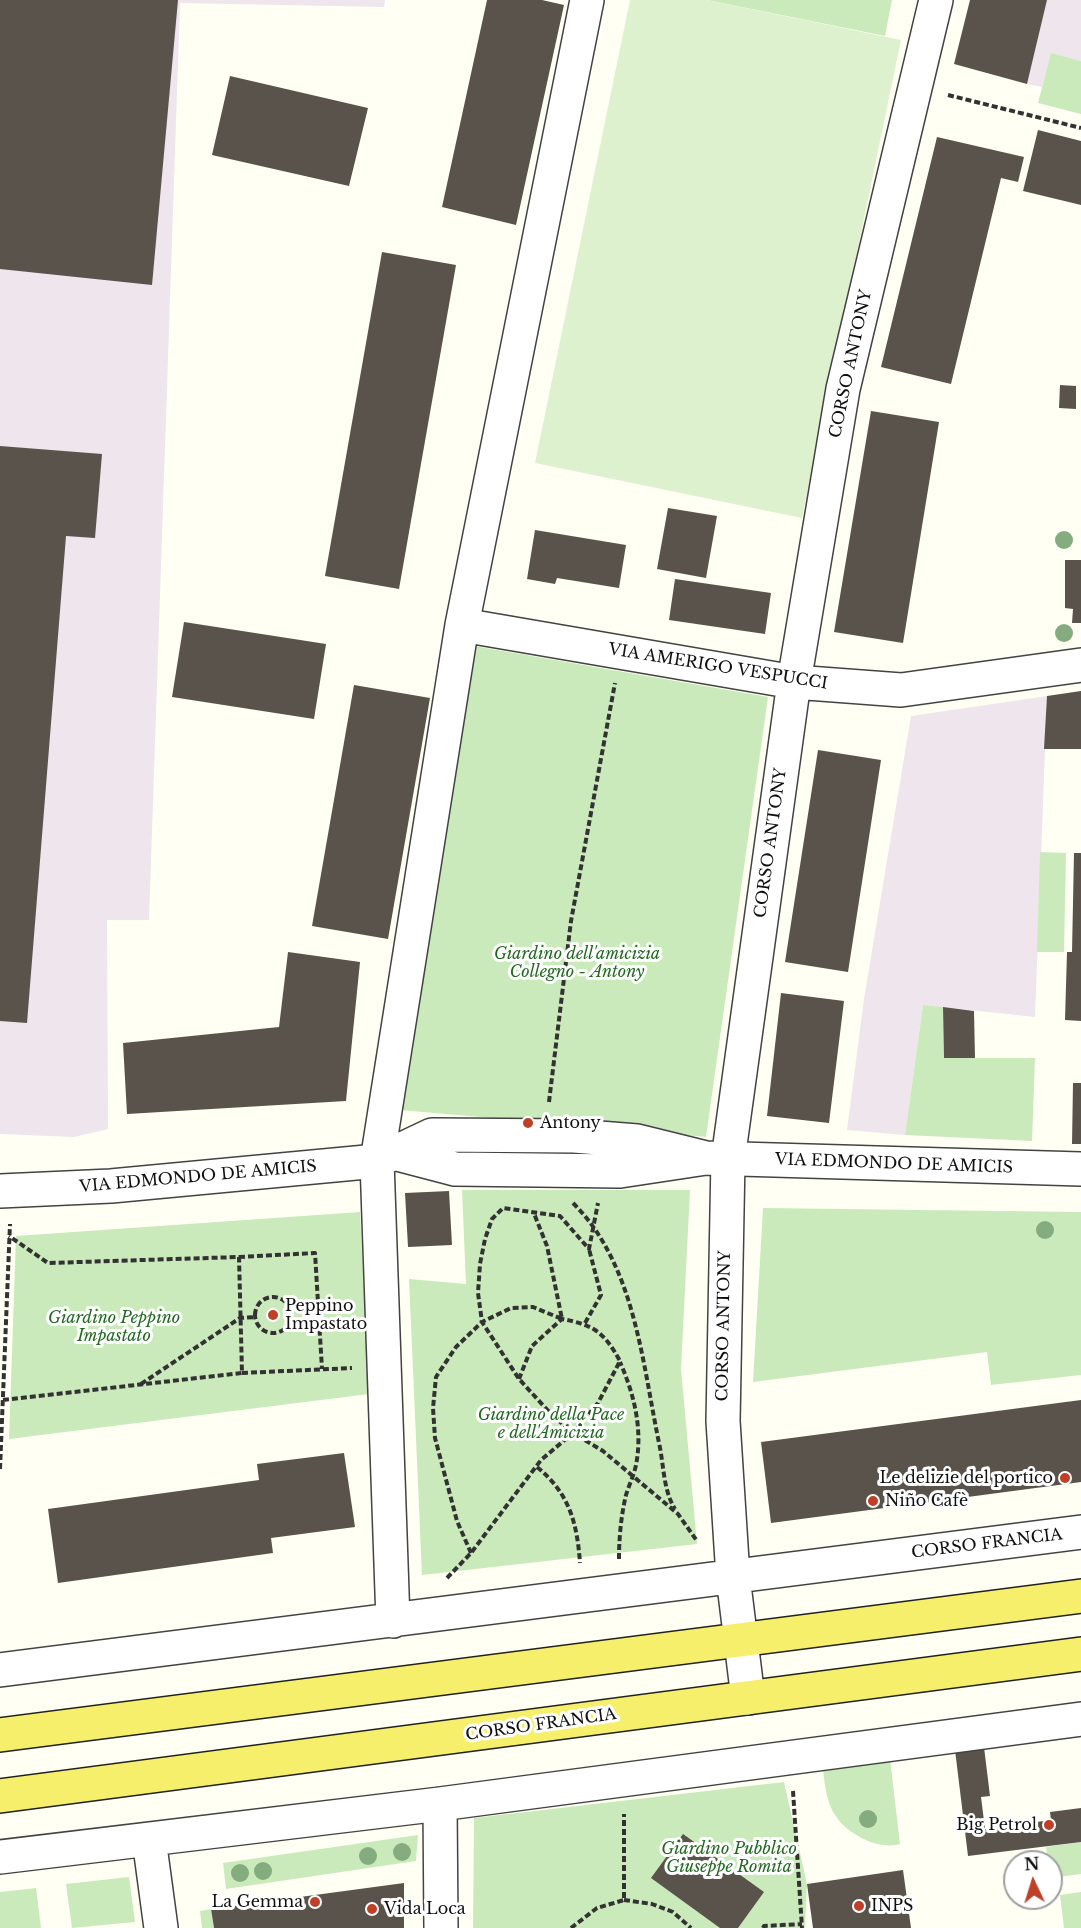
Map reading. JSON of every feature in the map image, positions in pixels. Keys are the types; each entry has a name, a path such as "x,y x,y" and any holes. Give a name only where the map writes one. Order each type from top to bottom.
{"main road":[{"path":"0,1735 1081,1596"},
{"name":"CORSO FRANCIA","path":"0,1796 1081,1654"}],"street":[{"path":"393,1621 384,1366 385,1157 462,625 587,0"},
{"name":"CORSO ANTONY","path":"748,1698 740,1639 723,1578 723,1421 717,1158 843,389 936,0"},
{"name":"VIA AMERIGO VESPUCCI","path":"462,625 794,682 901,690 1081,665"},
{"name":"VIA EDMONDO DE AMICIS","path":"6,1191 111,1186 385,1157 455,1169 550,1171 620,1171 717,1158 1081,1169"},
{"name":"CORSO FRANCIA","path":"0,1670 1081,1532"},
{"path":"0,1857 440,1804 1081,1719"},
{"path":"440,1804 441,1928"},
{"path":"149,1839 160,1928"}],"path":[{"path":"915,87 1081,128"},
{"path":"548,1106 571,921 616,679"},
{"path":"0,1469 9,1236 6,1191"},
{"path":"568,1198 594,1227 620,1274 636,1321 667,1497 723,1578"},
{"path":"588,1249 598,1199"},
{"path":"585,1323 601,1295 588,1249 560,1216 503,1208 492,1220 480,1264 478,1293 482,1322 519,1379 551,1414 573,1433 603,1450 678,1514"},
{"path":"532,1211 547,1246 562,1319"},
{"path":"9,1236 48,1263 315,1253 322,1369"},
{"path":"239,1257 242,1373"},
{"path":"272,1298 278,1298 288,1305 291,1316 287,1327 277,1333 265,1331 257,1323 255,1317 258,1306 266,1299 272,1298"},
{"path":"471,1553 457,1521 435,1438 433,1408 436,1377 456,1347 482,1322 511,1308 533,1307 562,1319 585,1323 609,1340 629,1382 638,1421 636,1465 626,1494 619,1542 619,1562 624,1591"},
{"path":"140,1385 240,1318 255,1317"},
{"path":"519,1379 532,1346 562,1319"},
{"path":"430,1615 437,1590 471,1553 541,1460 573,1433 598,1403 620,1361"},
{"path":"3,1400 242,1373 384,1366"},
{"path":"536,1467 559,1488 567,1500 576,1530 581,1596"},
{"path":"763,1928 764,1926 802,1926 791,1757"},
{"path":"624,1780 624,1900"},
{"path":"571,1928 597,1908 624,1900 652,1904 673,1912 692,1928"}],"shaded area":[{"path":"0,0 385,0 384,7 180,3 149,920 107,920 108,1129 74,1137 0,1134"},
{"path":"1047,0 1081,0 1081,61 1051,54 1042,87 1027,84"},
{"path":"1047,696 1035,1017 923,1005 905,1135 847,1130 864,999 911,716"}],"green space":[{"path":"630,0 707,0 901,40 802,518 535,463"},
{"path":"707,0 892,0 885,36"},
{"path":"1051,53 1081,61 1081,114 1038,103"},
{"name":"Giardino dell'amicizia Collegno - Antony","path":"474,646 768,697 706,1137 400,1110"},
{"path":"1040,852 1066,853 1064,952 1037,952"},
{"path":"923,1005 943,1007 944,1058 1035,1058 1032,1141 905,1135"},
{"name":"Giardino della Pace e dell'Amicizia","path":"462,1190 690,1190 681,1369 697,1544 422,1575 409,1279 466,1284"},
{"path":"763,1208 1081,1212 1081,1375 991,1385 987,1352 753,1382"},
{"name":"Giardino Peppino Impastato","path":"360,1212 369,1394 9,1439 16,1236"},
{"path":"890,1759 900,1844 888,1845 868,1841 856,1835 839,1821 829,1803 823,1768"},
{"name":"Giardino Pubblico Giuseppe Romita","path":"784,1782 807,1884 805,1928 473,1928 474,1818"},
{"path":"418,1835 416,1861 226,1889 223,1863"},
{"path":"1081,1842 1081,1874 1063,1876 1063,1850 1046,1850 1046,1847"},
{"path":"129,1877 135,1922 72,1928 66,1884"},
{"path":"36,1888 41,1928 0,1928 0,1892"},
{"path":"1081,1892 1081,1928 1064,1928 1063,1895"},
{"path":"211,1909 214,1928 202,1928 200,1911"}],"building":[{"path":"0,0 178,0 152,285 0,269"},
{"path":"487,0 542,0 564,5 516,225 442,207"},
{"path":"970,0 1047,0 1027,84 954,64"},
{"path":"230,76 368,108 349,186 212,155"},
{"path":"1038,130 1081,141 1081,205 1023,191"},
{"path":"937,137 1024,157 1018,182 1001,178 951,384 881,367"},
{"path":"382,252 456,265 399,589 325,576"},
{"path":"1060,385 1076,386 1076,409 1059,408"},
{"path":"871,411 939,422 903,643 834,632"},
{"path":"0,446 102,454 95,538 66,536 27,1023 0,1021"},
{"path":"668,508 717,516 706,578 657,569"},
{"path":"535,530 626,545 619,588 557,578 555,584 527,579"},
{"path":"1065,560 1081,560 1081,623 1072,623 1073,609 1065,608"},
{"path":"675,579 771,593 765,634 669,620"},
{"path":"184,622 326,644 314,719 172,697"},
{"path":"354,685 430,698 388,939 312,926"},
{"path":"1081,691 1081,749 1044,749 1047,696"},
{"path":"818,750 881,760 848,972 785,962"},
{"path":"1074,853 1081,853 1081,1021 1065,1020 1067,952 1072,952"},
{"path":"288,952 360,962 346,1101 127,1114 123,1043 279,1027"},
{"path":"781,993 844,1001 829,1123 767,1116"},
{"path":"943,1007 974,1011 975,1058 944,1058"},
{"path":"1073,1083 1081,1083 1081,1144 1072,1144"},
{"path":"449,1191 452,1245 408,1247 405,1193"},
{"path":"1081,1400 1081,1482 771,1523 761,1442"},
{"path":"344,1453 355,1527 271,1538 273,1553 58,1583 48,1509 259,1480 257,1464"},
{"name":"Big Petrol","path":"984,1747 990,1796 981,1797 985,1829 1051,1820 1050,1812 1081,1808 1081,1842 968,1856 955,1750"},
{"path":"683,1834 764,1892 738,1928 720,1928 651,1878"},
{"name":"INPS","path":"903,1870 911,1928 813,1928 807,1884"},
{"path":"404,1883 404,1928 214,1928 211,1909"}],"place":[{"name":"Antony","path":"528,1123"},
{"name":"Peppino Impastato","path":"273,1315"},
{"name":"Le delizie del portico","path":"1065,1478"},
{"name":"Niño Cafè","path":"873,1501"},
{"name":"Big Petrol","path":"1049,1825"},
{"name":"La Gemma","path":"315,1902"},
{"name":"INPS","path":"859,1906"},
{"name":"Vida Loca","path":"372,1909"}]}
